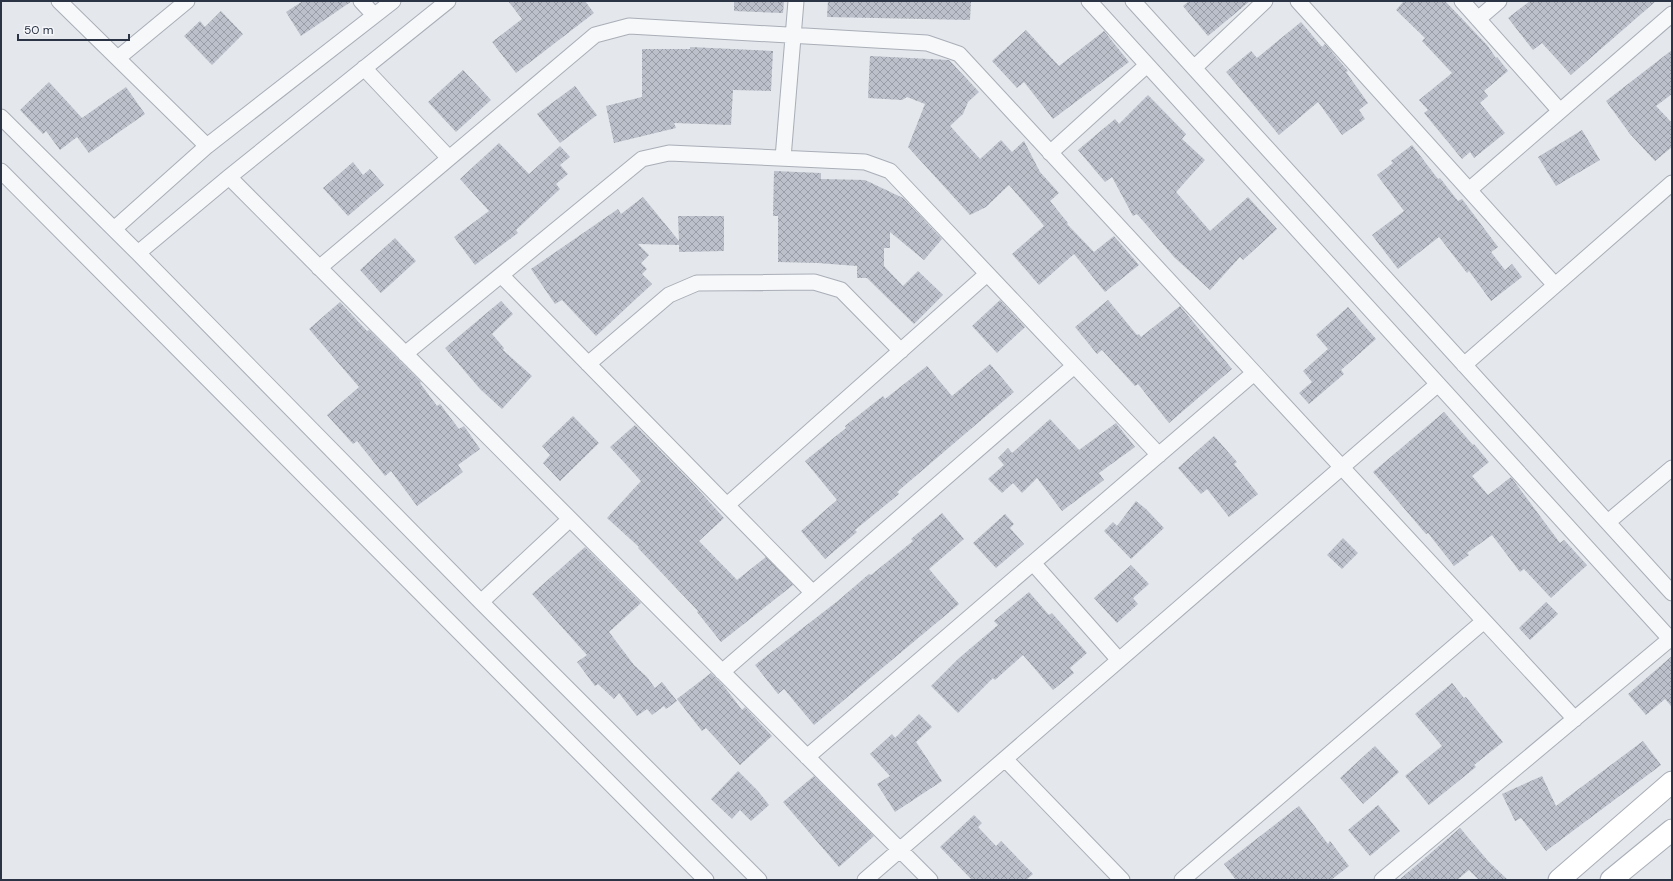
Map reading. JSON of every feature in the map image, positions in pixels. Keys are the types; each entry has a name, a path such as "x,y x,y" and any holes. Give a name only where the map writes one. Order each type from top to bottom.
{"street":[{"path":"59,1 207,146"},
{"path":"118,58 188,1"},
{"path":"361,1 374,15"},
{"path":"114,229 207,146 393,1"},
{"path":"138,253 228,177 448,1"},
{"path":"783,158 796,1"},
{"path":"1089,1 1671,640 1382,880"},
{"path":"1133,1 1672,593"},
{"path":"1194,68 1265,1"},
{"path":"1298,1 1555,285"},
{"path":"1462,1 1560,111"},
{"path":"1478,19 1499,1"},
{"path":"1469,190 1672,14"},
{"path":"319,268 595,35 629,26 927,43 959,54 1574,719"},
{"path":"1050,153 1147,65"},
{"path":"364,68 449,158"},
{"path":"1,117 138,253 759,880"},
{"path":"405,354 642,158 668,153 865,162 890,171 1158,455"},
{"path":"1,171 706,880"},
{"path":"228,177 930,880"},
{"path":"1464,364 1672,183"},
{"path":"727,505 987,274"},
{"path":"501,275 813,593"},
{"path":"588,364 669,295 697,283 814,282 841,290 901,351"},
{"path":"722,672 1074,366"},
{"path":"807,757 1254,373"},
{"path":"865,880 1438,384"},
{"path":"1608,522 1672,468"},
{"path":"482,602 570,519"},
{"path":"1033,563 1119,660"},
{"path":"1182,880 1484,621"},
{"path":"1005,759 1122,880"},
{"path":"1559,880 1672,782"},
{"path":"1611,880 1672,830"}],"building":[{"path":"303,1 352,1 301,36 286,12"},
{"path":"508,1 585,1 594,13 516,73 492,42 522,19"},
{"path":"734,1 784,1 783,13 734,11"},
{"path":"828,1 971,1 970,20 827,17"},
{"path":"1189,1 1250,1 1208,36 1183,6"},
{"path":"1404,1 1445,1 1487,45 1508,71 1484,91 1488,96 1480,103 1505,133 1474,158 1470,152 1462,159 1424,113 1428,110 1419,100 1452,73 1422,41 1425,38 1396,10"},
{"path":"1530,1 1656,1 1571,75 1542,43 1533,50 1508,18"},
{"path":"221,11 243,34 212,65 184,36 200,21 205,27"},
{"path":"1301,22 1322,47 1325,44 1348,71 1346,72 1368,103 1359,110 1365,119 1342,135 1318,102 1279,135 1226,72 1251,51 1257,58"},
{"path":"1026,30 1059,66 1104,31 1129,62 1053,119 1024,82 1017,88 992,61"},
{"path":"690,47 773,51 771,91 733,90 731,125 674,123 676,128 614,143 606,106 642,97 642,49 690,49"},
{"path":"1672,50 1672,94 1656,106 1672,123 1672,147 1655,161 1630,134 1606,101"},
{"path":"870,56 949,60 979,92 968,102 963,114 950,126 980,159 1001,140 1012,152 1024,141 1040,172 1059,193 1050,201 1068,223 1067,224 1094,252 1114,236 1139,265 1105,292 1074,254 1039,285 1012,254 1044,226 1009,185 986,207 970,215 908,147 925,104 907,97 902,100 868,98"},
{"path":"463,70 491,100 456,132 428,102"},
{"path":"49,82 82,118 126,87 145,114 89,153 77,137 60,150 46,131 43,134 20,110"},
{"path":"575,86 597,115 560,143 537,114"},
{"path":"1148,95 1186,134 1182,139 1205,160 1176,192 1210,231 1248,197 1277,229 1243,260 1240,257 1210,290 1174,257 1137,214 1133,216 1112,177 1105,182 1078,150 1115,119 1119,124"},
{"path":"1582,130 1600,160 1556,186 1538,157"},
{"path":"499,143 529,174 560,146 570,157 560,165 568,174 556,184 560,189 516,230 518,233 475,265 454,237 489,211 460,179"},
{"path":"1412,145 1438,179 1440,178 1458,201 1462,199 1498,247 1491,252 1505,270 1512,264 1522,277 1491,301 1469,271 1467,273 1439,237 1398,269 1372,235 1404,211 1377,175 1393,163 1391,161"},
{"path":"353,162 363,175 370,169 384,185 348,216 323,188"},
{"path":"774,171 821,173 821,179 865,180 903,198 942,239 924,260 890,232 890,248 884,248 884,266 903,286 918,271 943,295 914,324 867,278 857,278 857,266 778,262 778,216 773,216"},
{"path":"643,197 679,241 678,216 724,216 724,251 679,252 679,245 638,244 649,255 641,263 647,269 642,274 652,284 596,336 562,300 555,304 531,269 618,209 621,214"},
{"path":"395,238 416,261 381,293 360,270"},
{"path":"1000,300 1025,327 997,353 972,326"},
{"path":"1108,300 1137,335 1139,334 1141,337 1180,306 1232,369 1169,423 1138,384 1135,386 1102,350 1097,354 1075,327"},
{"path":"501,301 513,314 492,334 504,348 503,350 532,376 502,409 480,389 445,348"},
{"path":"340,302 367,331 369,330 421,382 420,383 437,406 440,404 459,429 464,426 480,449 458,465 463,472 417,506 391,471 385,476 357,441 353,444 327,415 359,387 309,329"},
{"path":"1348,307 1376,339 1341,370 1344,374 1309,404 1299,393 1312,382 1303,371 1328,349 1316,335"},
{"path":"990,364 1014,392 897,492 899,494 855,530 857,532 825,559 801,531 837,500 805,461 846,428 845,426 883,396 885,399 927,366 952,396"},
{"path":"1444,412 1489,462 1472,476 1488,495 1511,477 1560,543 1564,540 1587,565 1551,598 1524,569 1520,572 1492,535 1467,553 1469,555 1454,566 1428,533 1426,534 1373,472"},
{"path":"573,416 599,443 560,481 543,463 550,455 542,446"},
{"path":"1050,419 1079,450 1116,423 1135,447 1099,473 1104,480 1062,511 1037,478 1022,493 1013,483 1002,493 988,479 1004,465 998,458 1008,448 1012,453"},
{"path":"635,425 724,518 699,541 737,580 766,557 793,585 721,642 697,612 698,611 638,548 639,547 607,518 641,481 610,447"},
{"path":"1214,436 1237,462 1234,464 1258,494 1229,517 1207,489 1201,494 1178,468"},
{"path":"1136,501 1164,528 1131,559 1104,531 1113,522 1117,526"},
{"path":"942,513 964,539 929,569 959,604 814,725 784,689 778,694 755,665 839,600 869,574 871,575 913,541 911,539"},
{"path":"1005,514 1014,524 1010,528 1024,544 996,568 973,543"},
{"path":"1343,538 1358,553 1342,569 1327,555"},
{"path":"585,547 641,603 609,632 634,665 647,677 655,688 662,682 677,701 666,709 664,706 652,715 647,709 637,716 619,693 614,699 598,684 595,686 577,662 587,655 532,594"},
{"path":"1131,565 1149,584 1133,598 1138,604 1117,623 1094,598"},
{"path":"1029,592 1049,615 1052,613 1087,653 1070,668 1074,673 1053,690 1023,655 995,680 993,678 958,713 931,686 958,659 998,625 994,621"},
{"path":"1546,602 1558,614 1530,640 1519,628"},
{"path":"1672,656 1672,707 1665,699 1646,715 1628,694"},
{"path":"711,673 723,685 742,710 745,707 772,736 740,765 706,728 702,731 677,699"},
{"path":"1452,683 1464,698 1466,697 1503,742 1474,765 1476,767 1429,805 1405,776 1442,746 1415,714"},
{"path":"919,714 932,727 916,742 942,781 895,812 877,784 890,776 870,754 892,734 895,738"},
{"path":"1643,741 1661,765 1546,851 1521,818 1515,821 1502,794 1542,776 1556,806"},
{"path":"1375,746 1399,772 1363,804 1340,778"},
{"path":"738,771 758,791 769,805 751,821 740,810 732,819 711,799"},
{"path":"814,776 874,836 839,867 783,802"},
{"path":"1378,805 1400,831 1370,856 1348,830"},
{"path":"1299,806 1328,844 1330,841 1349,866 1331,880 1236,880 1224,864"},
{"path":"974,815 982,823 978,827 996,846 1001,841 1033,874 1026,880 972,880 940,847"},
{"path":"1460,828 1489,862 1508,880 1479,880 1469,870 1457,880 1399,880"}]}
